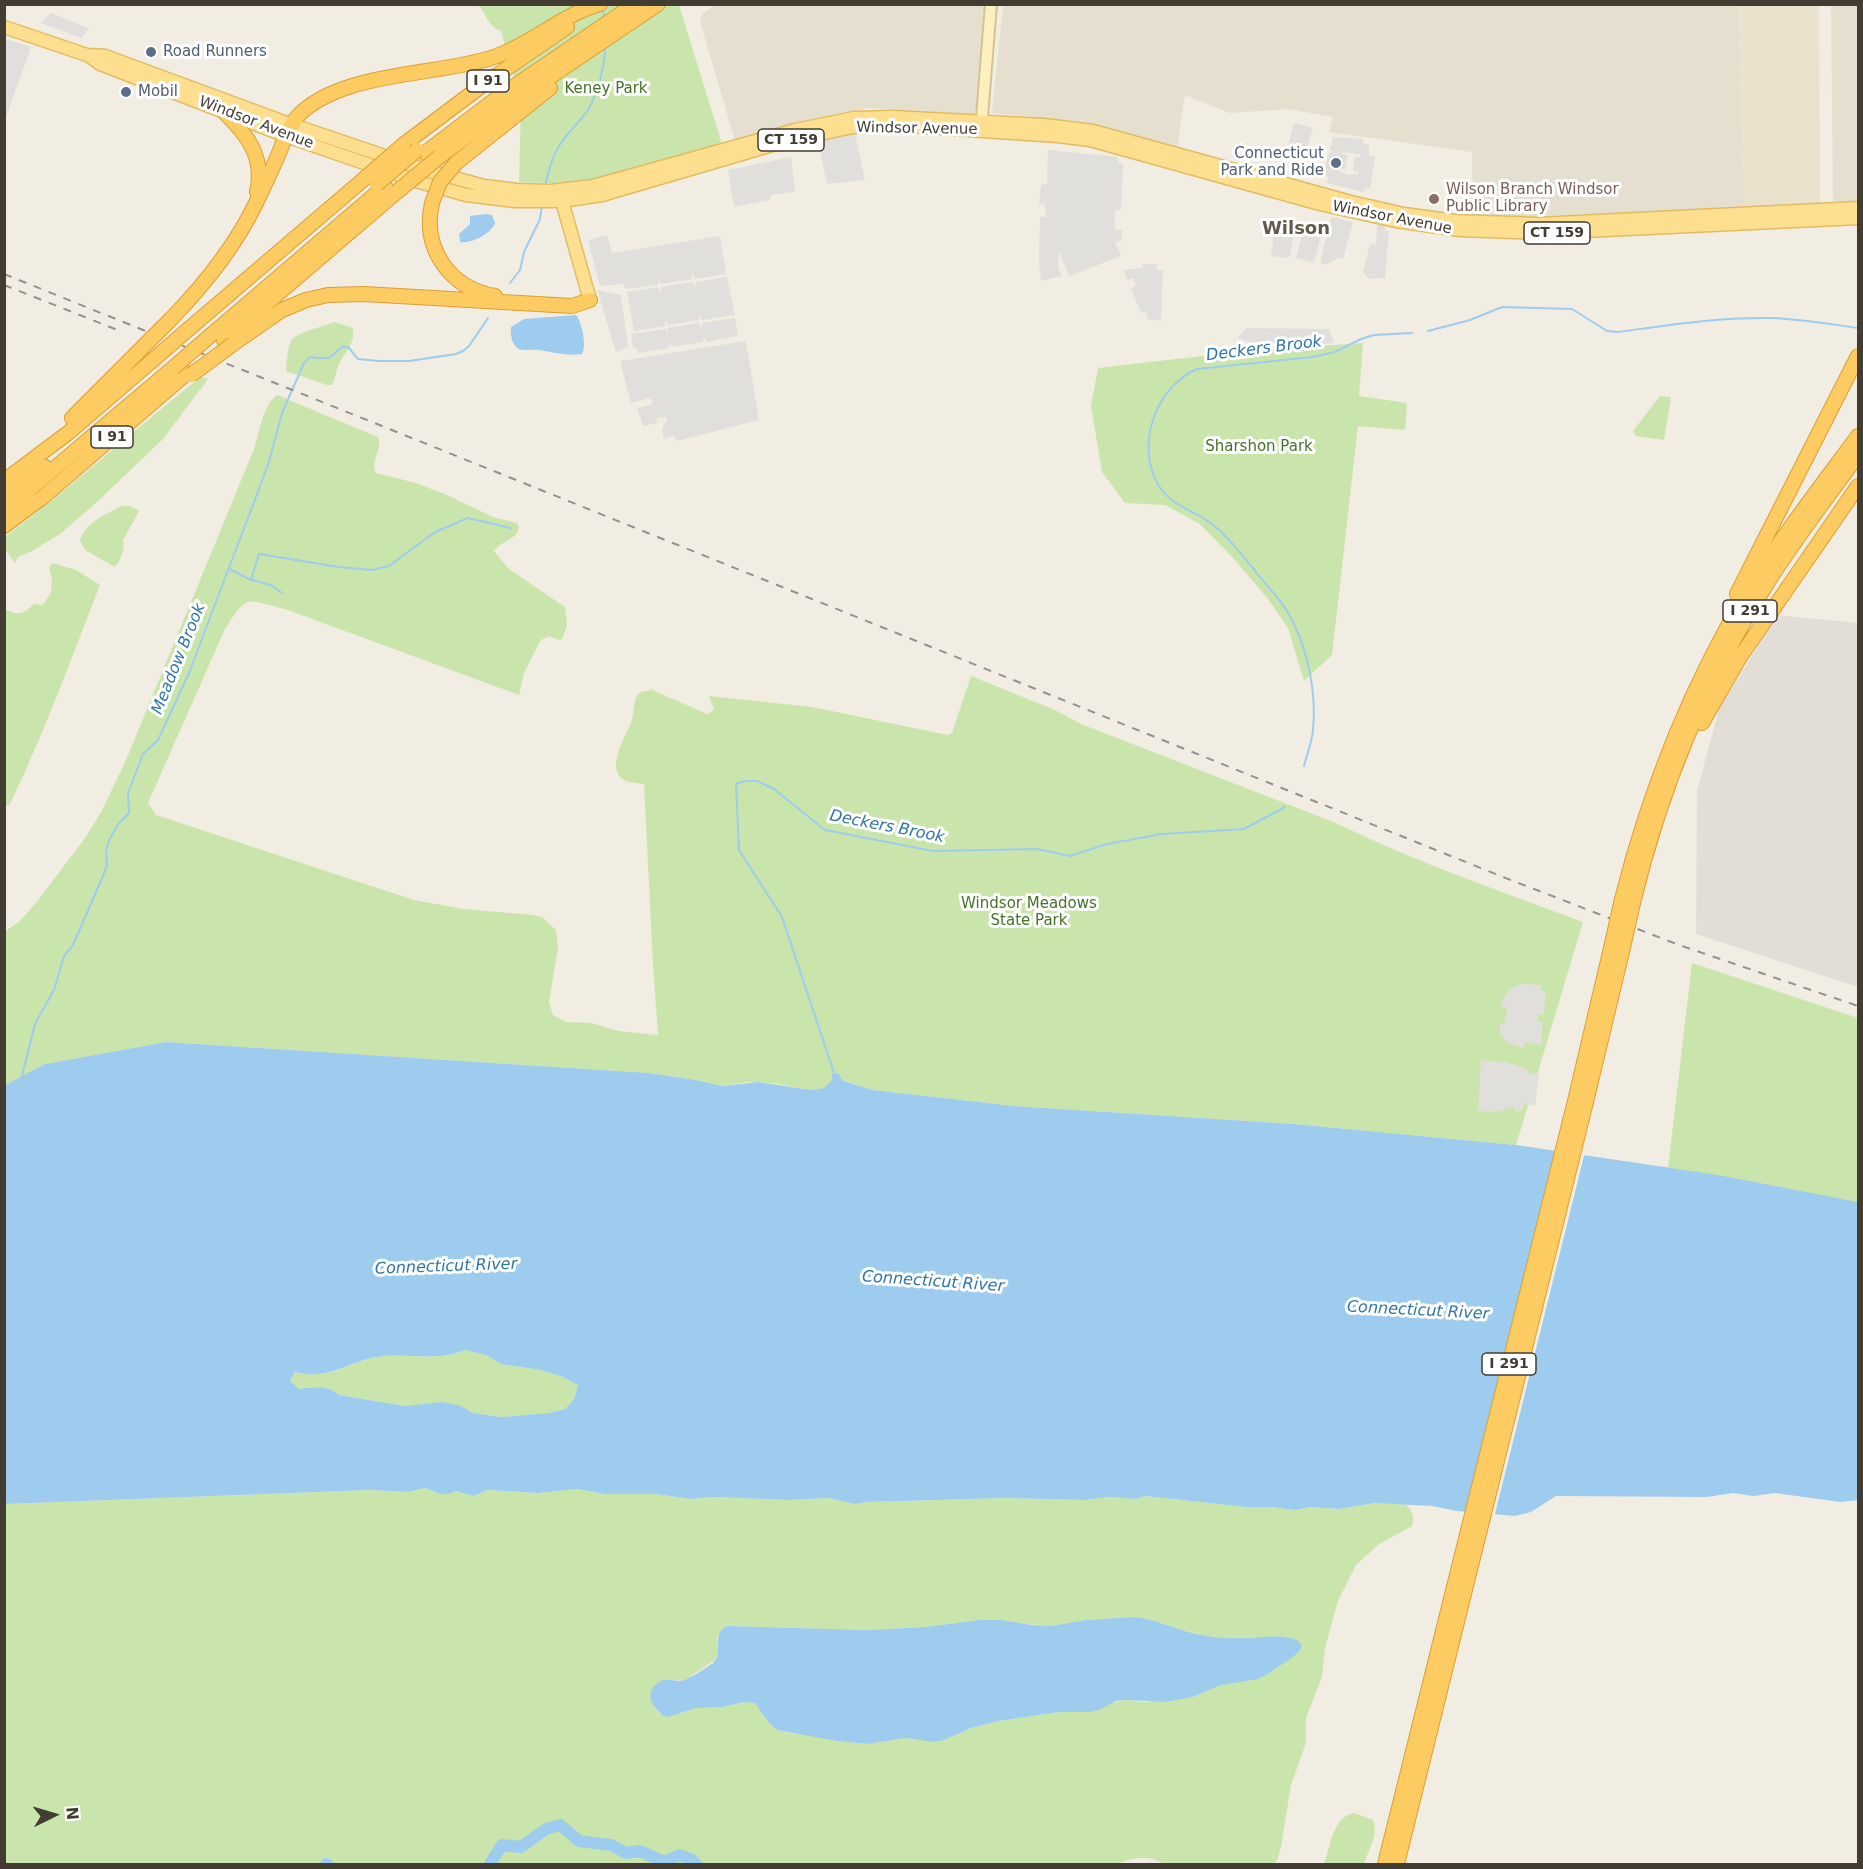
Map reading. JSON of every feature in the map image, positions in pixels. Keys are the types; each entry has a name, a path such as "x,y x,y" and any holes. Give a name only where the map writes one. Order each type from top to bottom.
{"highway":[{"name":"I 91","path":"4,526 53,488 171,386 174,368 213,336 381,185 404,146 577,16 600,4"},
{"path":"381,185 421,151 623,4"},
{"path":"590,300 494,296 463,284 446,270 435,250 429,224 432,202 440,182 456,164 600,43 658,4"},
{"path":"576,40 635,5"},
{"path":"46,450 75,416 171,319 223,259 251,214 289,130 306,109 332,93 372,81 495,57 577,16"},
{"name":"I 91","path":"4,481 46,450 174,368 213,336 381,185 439,158 503,109 575,64"},
{"path":"225,105 247,136 257,158 259,180 251,214"},
{"path":"213,336 306,300 328,295 364,294 572,306 590,300"},
{"path":"1696,687 1710,646 1858,356"},
{"path":"4,496 174,368"},
{"path":"4,511 174,368"},
{"name":"I 291","path":"1397,1864 1450,1629 1580,1102 1650,802 1696,687 1751,586 1858,436"},
{"name":"I 291","path":"1628,901 1668,783 1695,717 1740,627 1776,568 1858,455"},
{"path":"1668,783 1740,657 1858,486"},
{"name":"I 291","path":"1385,1864 1450,1629"}],"main road":[{"name":"Windsor Avenue","path":"4,27 87,55 105,56 157,80 444,190 487,198 592,197 640,179 786,137 836,129 890,125 982,126 1135,147 1350,202 1439,219 1505,224 1546,224 1781,217 1858,218"},
{"path":"550,196 590,300"},
{"name":"Windsor Avenue","path":"1781,217 1858,208"}],"street":[{"path":"982,126 991,4"}],"shaded area":[{"path":"715,5 987,5 977,112 973,114 868,108 814,118 735,140 700,22 702,14"},
{"path":"1003,5 1738,5 1745,208 1491,218 1472,215 1472,152 1329,132 1333,117 1288,109 1230,113 1185,95 1177,148 1086,122 992,113"},
{"path":"1738,5 1819,5 1820,204 1745,208"},
{"path":"1831,5 1858,5 1858,201 1833,203"},
{"path":"51,13 89,28 82,38 40,23"},
{"path":"4,39 31,47 5,120"},
{"path":"1294,123 1313,128 1305,155 1287,150"},
{"path":"855,134 865,180 827,184 818,141"},
{"name":"Connecticut Park and Ride","path":"1333,137 1363,139 1364,144 1369,145 1369,155 1375,157 1370,189 1365,188 1364,192 1327,183 1328,177 1323,175 1329,153 1335,152 1330,150","holes":["1343,152 1360,154 1360,157 1355,157 1353,171 1358,174 1348,175 1339,171 1340,168 1345,169 1348,155"]},
{"path":"1048,150 1118,157 1118,162 1123,164 1121,210 1115,211 1115,229 1122,230 1122,241 1115,242 1121,256 1069,276 1059,251 1058,267 1062,276 1041,281 1040,217 1046,217 1045,205 1039,204 1041,185 1047,184"},
{"path":"791,157 795,192 771,195 770,200 734,207 728,170"},
{"path":"1331,217 1353,222 1343,259 1338,258 1326,265 1320,263"},
{"path":"1276,220 1295,228 1290,257 1271,256"},
{"path":"1377,224 1385,226 1385,231 1389,230 1385,278 1369,279 1363,272 1370,244 1376,245"},
{"path":"1303,230 1322,232 1314,263 1296,258"},
{"path":"607,235 612,253 720,236 726,274 695,279 692,273 692,279 660,284 658,279 658,285 626,289 623,284 600,286 588,240"},
{"path":"1143,264 1157,264 1157,270 1163,270 1161,321 1147,319 1147,312 1141,313 1131,288 1136,285 1133,278 1127,280 1124,270 1142,268"},
{"path":"727,277 735,315 702,320 700,314 699,320 668,325 665,319 665,326 634,331 627,292 658,287 661,293 661,287 693,282 695,288 696,282"},
{"path":"597,290 621,295 628,347 616,352"},
{"path":"735,318 738,336 706,342 704,336 703,342 672,347 669,342 669,348 638,353 637,348 633,348 631,334 666,329 668,334 668,328 699,323 702,329 702,323"},
{"path":"1246,328 1329,329 1334,343 1307,345 1249,342 1238,338"},
{"path":"746,341 759,420 677,441 673,435 664,440 662,429 666,417 656,418 658,423 643,426 637,408 651,405 653,401 649,398 631,403 620,361"},
{"path":"1777,615 1858,623 1858,987 1696,934 1697,791 1719,709"},
{"path":"1521,984 1542,985 1541,991 1546,991 1544,1014 1538,1015 1538,1022 1543,1022 1541,1045 1526,1042 1523,1048 1508,1043 1500,1034 1500,1023 1505,1023 1507,1008 1501,1006 1503,998 1510,989"},
{"path":"1481,1060 1505,1062 1527,1069 1528,1074 1539,1074 1535,1106 1522,1103 1524,1109 1516,1112 1513,1107 1495,1112 1478,1111"}],"green space":[{"name":"Keney Park","path":"478,5 679,5 722,144 579,184 519,182 521,102 501,31 490,23"},
{"path":"335,322 353,328 353,334 352,342 339,365 332,385 286,371 289,348 294,338"},
{"name":"Sharshon Park","path":"1363,343 1359,396 1407,403 1405,430 1358,426 1332,655 1304,681 1288,628 1268,599 1200,524 1165,505 1125,503 1102,472 1091,406 1098,368 1237,352"},
{"path":"201,377 208,379 163,439 60,534 18,557 15,563 5,549 5,537"},
{"name":"Windsor Meadows State Park","path":"277,395 378,437 379,446 374,464 376,473 416,483 493,517 517,523 519,527 515,535 494,551 509,569 565,607 567,626 562,639 558,640 549,636 541,640 524,673 519,695 285,609 256,602 245,604 225,629 148,803 156,815 414,900 463,909 542,917 556,930 558,948 549,1002 553,1015 566,1022 591,1023 619,1031 658,1035 644,784 623,780 617,772 616,765 619,749 632,720 638,694 650,689 707,714 714,710 709,696 812,707 948,735 952,733 971,676 1055,710 1081,724 1336,823 1427,863 1583,922 1516,1145 1294,1124 1014,1106 873,1090 843,1081 832,1074 831,1081 824,1088 811,1090 771,1083 748,1082 722,1086 649,1073 166,1042 45,1064 5,1086 4,932 19,922 39,899 85,838 101,812 126,760 254,449 265,412"},
{"path":"1660,396 1671,397 1664,440 1636,436 1633,431"},
{"path":"122,506 130,506 139,511 123,540 122,554 115,567 85,550 80,541 91,524"},
{"path":"53,563 76,570 100,585 46,724 9,806 4,805 5,609 21,613 34,604 43,605 51,592 52,579 49,567"},
{"path":"1692,963 1858,1018 1858,1202 1668,1168"},
{"path":"465,1350 486,1355 501,1364 542,1370 563,1377 578,1384 574,1399 565,1409 548,1413 501,1417 473,1413 461,1406 405,1406 339,1395 325,1388 298,1389 290,1381 295,1372 328,1373 377,1357 438,1356"},
{"path":"425,1488 440,1494 456,1491 473,1496 488,1490 538,1493 577,1489 604,1494 655,1494 692,1499 713,1497 790,1500 828,1498 855,1504 1005,1498 1137,1499 1145,1496 1296,1510 1310,1507 1339,1509 1375,1503 1405,1504 1411,1511 1413,1520 1412,1526 1378,1545 1356,1565 1338,1601 1325,1648 1322,1677 1306,1718 1306,1743 1291,1785 1281,1847 1274,1864 1163,1864 1153,1859 1141,1858 1118,1864 5,1864 4,1504 369,1490 408,1492","holes":["1135,1617 1207,1636 1290,1637 1275,1668 1268,1674 1221,1685 1193,1697 1145,1702 1126,1700 1107,1704 1099,1710 1059,1712 999,1721 971,1728 944,1740 906,1738 867,1744 790,1733 777,1730 755,1703 745,1702 722,1707 696,1708 663,1716 653,1705 657,1684 666,1680 685,1680 715,1660 718,1651 717,1637 727,1626 867,1630 925,1627 980,1620 1051,1626 1085,1620"]},
{"path":"1354,1813 1373,1820 1374,1825 1374,1837 1364,1864 1324,1864 1337,1826 1347,1815"}],"water":[{"path":"492,215 495,223 493,227 475,240 460,242 459,234 470,224 470,216"},
{"path":"576,315 583,334 582,354 521,350 513,343 511,327 524,319"},
{"name":"Connecticut River","path":"166,1042 649,1073 722,1086 758,1082 811,1090 824,1088 831,1081 832,1074 838,1073 843,1081 873,1090 1014,1106 1294,1124 1516,1145 1718,1175 1858,1202 1858,1500 1840,1502 1775,1493 1754,1496 1733,1493 1707,1497 1556,1496 1531,1512 1515,1516 1457,1511 1432,1506 1375,1503 1339,1509 1310,1507 1296,1510 1145,1496 1137,1499 1005,1498 855,1504 828,1498 790,1500 713,1497 692,1499 655,1494 604,1494 577,1489 538,1493 488,1490 473,1496 456,1491 440,1494 425,1488 408,1492 369,1490 5,1504 4,1086 45,1064","holes":["465,1350 486,1355 501,1364 541,1370 563,1377 578,1385 574,1399 565,1409 548,1413 501,1417 473,1413 461,1406 442,1402 405,1406 339,1395 325,1388 299,1389 290,1381 295,1372 327,1373 377,1357 438,1356"]},
{"path":"1135,1617 1208,1636 1290,1638 1301,1644 1301,1649 1258,1679 1221,1685 1193,1697 1165,1702 1116,1701 1099,1710 1089,1712 1059,1712 999,1721 971,1728 934,1742 906,1738 867,1744 777,1730 755,1703 745,1702 722,1707 696,1708 668,1717 663,1716 653,1705 650,1697 652,1689 661,1681 687,1679 713,1663 718,1654 719,1635 727,1626 867,1630 1001,1620 1051,1626 1085,1620"}],"pier":[{"path":"1556,1148 1585,1152 1494,1518 1465,1515"}],"waterway":[{"name":"Meadow Brook","path":"603,7 604,19"},
{"name":"Meadow Brook","path":"545,187 558,148 582,119 595,95 602,70 605,46"},
{"name":"Meadow Brook","path":"510,283 520,270 524,252 540,219 542,204"},
{"name":"Deckers Brook","path":"1428,331 1470,320 1502,307 1572,309 1607,331 1618,332 1694,322 1752,318 1793,319 1858,328"},
{"name":"Meadow Brook","path":"21,1080 35,1024 54,990 64,956 73,945 103,876 107,865 106,850 109,840 119,823 129,813 128,793 143,754 158,740 189,673 268,465 282,413 304,363 310,357 329,358 343,346 349,348 358,359 379,361 409,361 456,354 469,346 488,318"},
{"name":"Deckers Brook","path":"1304,766 1311,744 1314,715 1312,684 1305,653 1294,624 1280,601 1225,535 1206,520 1172,500 1161,489 1153,473 1149,456 1149,438 1153,421 1160,404 1170,390 1182,378 1197,369 1313,357 1335,352 1374,335 1412,333"},
{"path":"229,569 251,580 259,554 372,570 389,566 435,532 468,518 511,528"},
{"path":"252,580 271,585 282,593"},
{"name":"Deckers Brook","path":"834,1073 782,917 739,850 736,784 757,781 774,789 825,830 933,851 1037,849 1070,856 1107,844 1162,834 1244,829 1285,807"},
{"path":"490,1864 502,1845 521,1847 546,1829 560,1825 579,1841 611,1845 626,1853 640,1851 664,1862 680,1855 696,1864"}],"railway":[{"path":"4,274 1503,877 1679,945 1858,1006"},
{"path":"4,285 120,331"}],"place":[{"name":"Road Runners","path":"151,52"},
{"name":"Mobil","path":"126,92"},
{"name":"Connecticut Park and Ride","path":"1336,163"},
{"name":"Wilson Branch Windsor Public Library","path":"1434,199"}],"district":[{"name":"Wilson","path":"1296,229"}]}
